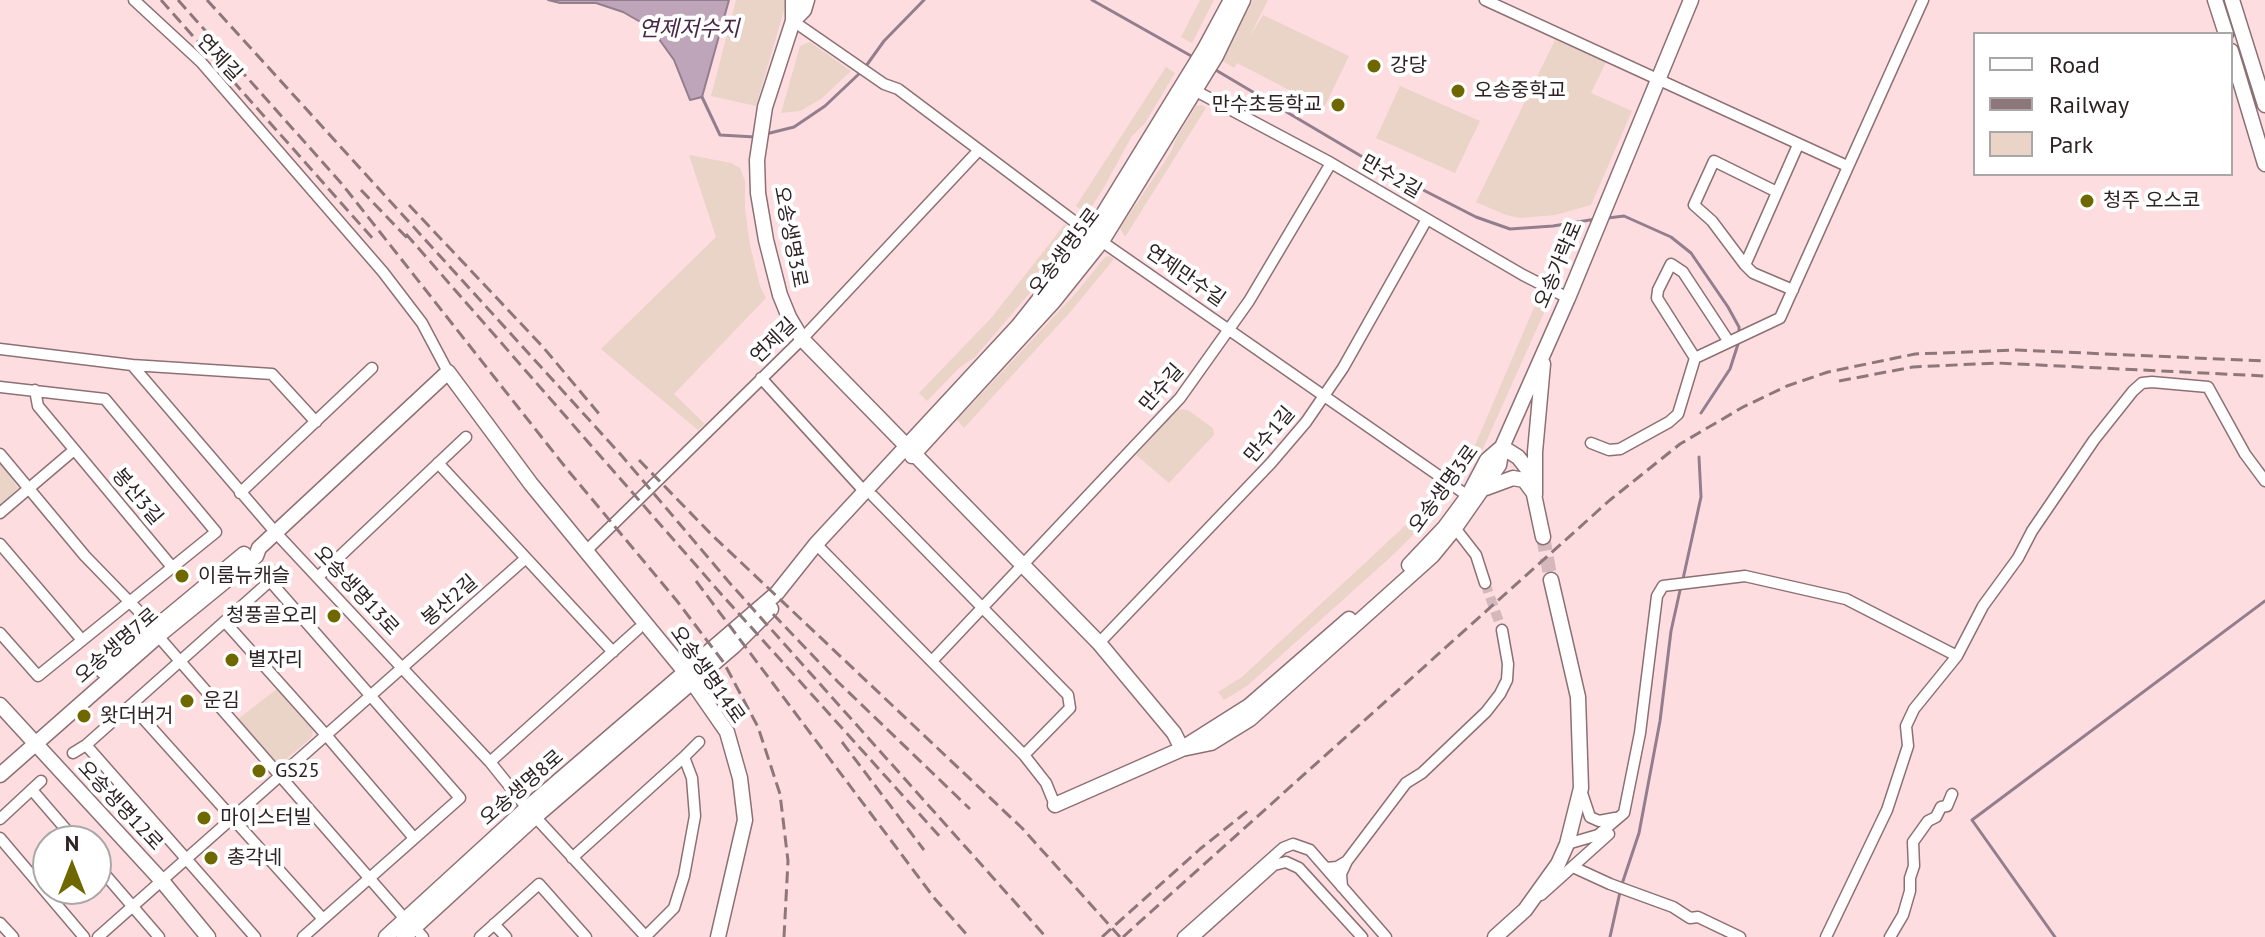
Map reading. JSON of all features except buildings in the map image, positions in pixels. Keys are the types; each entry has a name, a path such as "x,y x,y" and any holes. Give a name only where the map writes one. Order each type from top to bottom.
{"street":[{"name":"연제길","path":"134,0 201,62 383,272 422,323 448,372"},
{"path":"793,0 793,21"},
{"path":"793,21 804,10 807,0"},
{"name":"오송생명5로","path":"1210,53 1231,0"},
{"name":"오송생명5로","path":"1097,238 1243,0"},
{"path":"1485,0 1847,166"},
{"name":"오송가락로","path":"1502,447 1568,298 1691,0"},
{"path":"1591,443 1609,450 1620,449 1669,422 1678,414 1695,358 1780,318 1923,0"},
{"path":"2215,0 2225,32"},
{"path":"2232,0 2265,105"},
{"name":"연제만수길","path":"793,21 884,84 898,89 1097,238 1468,496"},
{"name":"오송생명3로","path":"793,21 765,107 758,153 758,193 772,268 784,306 802,339 1099,643 1174,733 1182,749"},
{"path":"2233,58 2265,164"},
{"name":"오송생명5로","path":"819,547 1054,301 1194,90 1197,73"},
{"name":"만수2길","path":"1194,90 1331,163 1568,298"},
{"path":"1745,265 1798,145"},
{"name":"연제길","path":"587,550 802,339 979,150"},
{"path":"1777,192 1714,161 1694,205 1712,221 1753,273 1793,290"},
{"name":"만수길","path":"932,661 1180,398 1230,330 1331,163"},
{"name":"만수1길","path":"1099,643 1271,463 1324,397 1427,219"},
{"path":"1695,358 1657,298 1671,264 1683,272 1731,341"},
{"path":"1535,495 1535,452 1545,347"},
{"path":"0,349 132,365 272,374 316,422"},
{"name":"오송생명13로","path":"132,365 240,493 490,762 572,858 646,937"},
{"path":"240,493 372,368"},
{"name":"오송생명7로","path":"0,762 31,740 247,551 259,548 448,372"},
{"name":"오송생명14로","path":"448,372 531,484 689,677 727,732 740,778 745,820 718,937"},
{"path":"761,378 869,494 1068,695 1070,708 1024,755"},
{"path":"1826,937 1887,810 1908,746 1906,726 1914,709 1957,656 1983,606 2018,558 2032,531 2094,440 2142,383 2208,387 2245,454 2265,481"},
{"path":"0,387 105,399 216,532 38,676 0,633"},
{"name":"봉산3길","path":"35,390 38,406 172,567"},
{"path":"319,576 466,437"},
{"path":"1502,447 1518,457 1529,471 1543,537"},
{"name":"오송생명3로","path":"1182,749 1211,743 1250,719 1432,556 1486,488 1499,465 1502,447"},
{"name":"오송생명3로","path":"1182,749 1249,706 1413,562 1468,496 1487,460 1502,447"},
{"path":"0,513 74,450"},
{"path":"0,454 27,490 129,600 178,662 412,930"},
{"path":"438,463 613,652"},
{"path":"1486,488 1513,478 1524,480 1535,495"},
{"path":"1455,528 1476,555 1485,583"},
{"path":"0,544 82,640"},
{"path":"819,547 1024,755 1046,783 1055,805 1182,749"},
{"name":"오송생명8로","path":"386,937 412,930 531,812 689,677 777,593 819,547"},
{"name":"봉산2길","path":"98,937 526,558"},
{"path":"1495,937 1610,833 1624,813 1640,733 1657,596 1663,586 1745,576 1846,599 1957,656"},
{"path":"73,753 86,745 225,622 268,577 460,798 303,937"},
{"path":"1551,580 1578,697 1581,788 1585,808 1590,817 1609,821 1624,813"},
{"path":"225,622 414,838"},
{"path":"490,762 638,629"},
{"path":"1342,887 1341,874 1347,861 1406,783 1422,773 1486,712 1500,694 1507,680 1508,664 1502,630"},
{"name":"오송생명12로","path":"0,705 162,881 208,937"},
{"path":"131,705 323,919"},
{"name":"오송생명7로","path":"0,775 31,740"},
{"path":"572,858 699,742"},
{"path":"86,745 255,937"},
{"path":"646,937 674,908 684,876 695,816 692,778 684,757"},
{"path":"0,819 41,781"},
{"path":"1525,910 1558,864 1567,844 1581,788"},
{"path":"32,790 62,825"},
{"path":"1890,937 1900,922 1910,891 1914,866 1913,842 1941,807 1947,806 1952,794"},
{"path":"1567,844 1598,835 1624,813"},
{"path":"0,838 84,937"},
{"path":"1183,937 1283,848 1293,844 1310,850 1386,937"},
{"path":"1326,868 1337,867 1347,861"},
{"path":"1194,937 1274,865 1286,862 1299,868 1362,937"},
{"path":"1573,867 1740,937"},
{"path":"112,883 159,937"},
{"path":"480,937 539,884 586,937"},
{"path":"0,923 13,937"},
{"path":"494,924 506,937"}],"green space":[{"path":"736,0 787,0 756,106 711,96"},
{"path":"1200,0 1214,0 1192,43 1181,37"},
{"path":"1253,0 1268,0 1249,38 1263,15 1349,56 1324,108 1237,63 1234,68 1223,61"},
{"path":"1555,40 1606,62 1591,93 1632,111 1591,205 1555,215 1520,218 1506,215 1476,202"},
{"path":"810,42 851,71 821,99 800,111 781,113 800,46"},
{"path":"1166,67 1175,73 1145,123 1132,136 1090,209 1083,211 1076,206"},
{"path":"1400,86 1480,121 1455,173 1376,138"},
{"path":"1196,106 1206,108 1125,237 1120,228 1171,152"},
{"path":"689,155 731,163 740,168 745,181 750,245 766,298 674,394 705,424 698,430 601,349 716,237"},
{"path":"1065,224 1071,230 1071,240 1034,288 975,357 959,368 927,401 919,393 992,317"},
{"path":"1105,257 1114,259 1072,310 964,428 957,420 1076,293"},
{"path":"1539,296 1546,300 1547,306 1481,453 1473,450"},
{"path":"1177,409 1188,410 1213,428 1214,435 1169,483 1136,455"},
{"path":"0,462 18,488 0,506"},
{"path":"1421,511 1430,518 1394,554 1247,686 1224,700 1218,692 1242,677"},
{"path":"278,688 313,728 312,737 283,762 270,765 233,723"}],"water":[{"name":"연제저수지","path":"548,0 729,0 702,97 690,100 674,60 651,28 623,12 596,3"}],"waterway":[{"path":"866,66 884,41 924,0"},
{"path":"1092,0 1193,57"},
{"path":"1214,69 1388,172 1476,217 1510,229 1596,219"},
{"path":"766,134 794,127 825,106 861,72"},
{"path":"702,97 720,135 755,137"},
{"path":"1608,218 1624,216 1671,237 1691,253 1728,307 1739,327 1739,334"},
{"path":"1701,413 1730,369 1739,341"},
{"path":"1683,579 1701,497 1699,457"},
{"path":"1622,884 1639,833 1681,586"},
{"path":"2055,937 1972,820 2265,601"},
{"path":"1610,937 1620,892"}],"tunnel":[{"path":"1543,537 1551,580"},
{"path":"1485,583 1502,630"}],"railway":[{"path":"161,0 374,240"},
{"path":"178,0 342,184 724,663 758,727 780,794 788,861 784,937"},
{"path":"207,0 622,456 728,581 1046,937"},
{"path":"361,190 411,242"},
{"path":"409,205 543,347 600,415"},
{"path":"406,234 722,595 942,839"},
{"path":"1123,937 1610,500 1680,444 1743,407 1787,386 1828,372 1915,354 2017,350 2265,361"},
{"path":"1839,381 1913,367 1997,363 2265,376"},
{"path":"639,460 712,535 1022,828 1120,937"},
{"path":"696,581 935,899 969,937"},
{"path":"773,614 838,682 970,809"},
{"path":"842,742 924,850"},
{"path":"1102,937 1200,849 1250,809"}],"place":[{"name":"강당","path":"1374,66"},
{"name":"오송중학교","path":"1458,91"},
{"name":"만수초등학교","path":"1338,105"},
{"name":"청주 오스코","path":"2087,201"},
{"name":"이룸뉴캐슬","path":"182,576"},
{"name":"청풍골오리","path":"334,616"},
{"name":"별자리","path":"232,660"},
{"name":"운김","path":"187,701"},
{"name":"왓더버거","path":"84,716"},
{"name":"GS25","path":"259,771"},
{"name":"마이스터빌","path":"204,818"},
{"name":"총각네","path":"211,858"}]}
